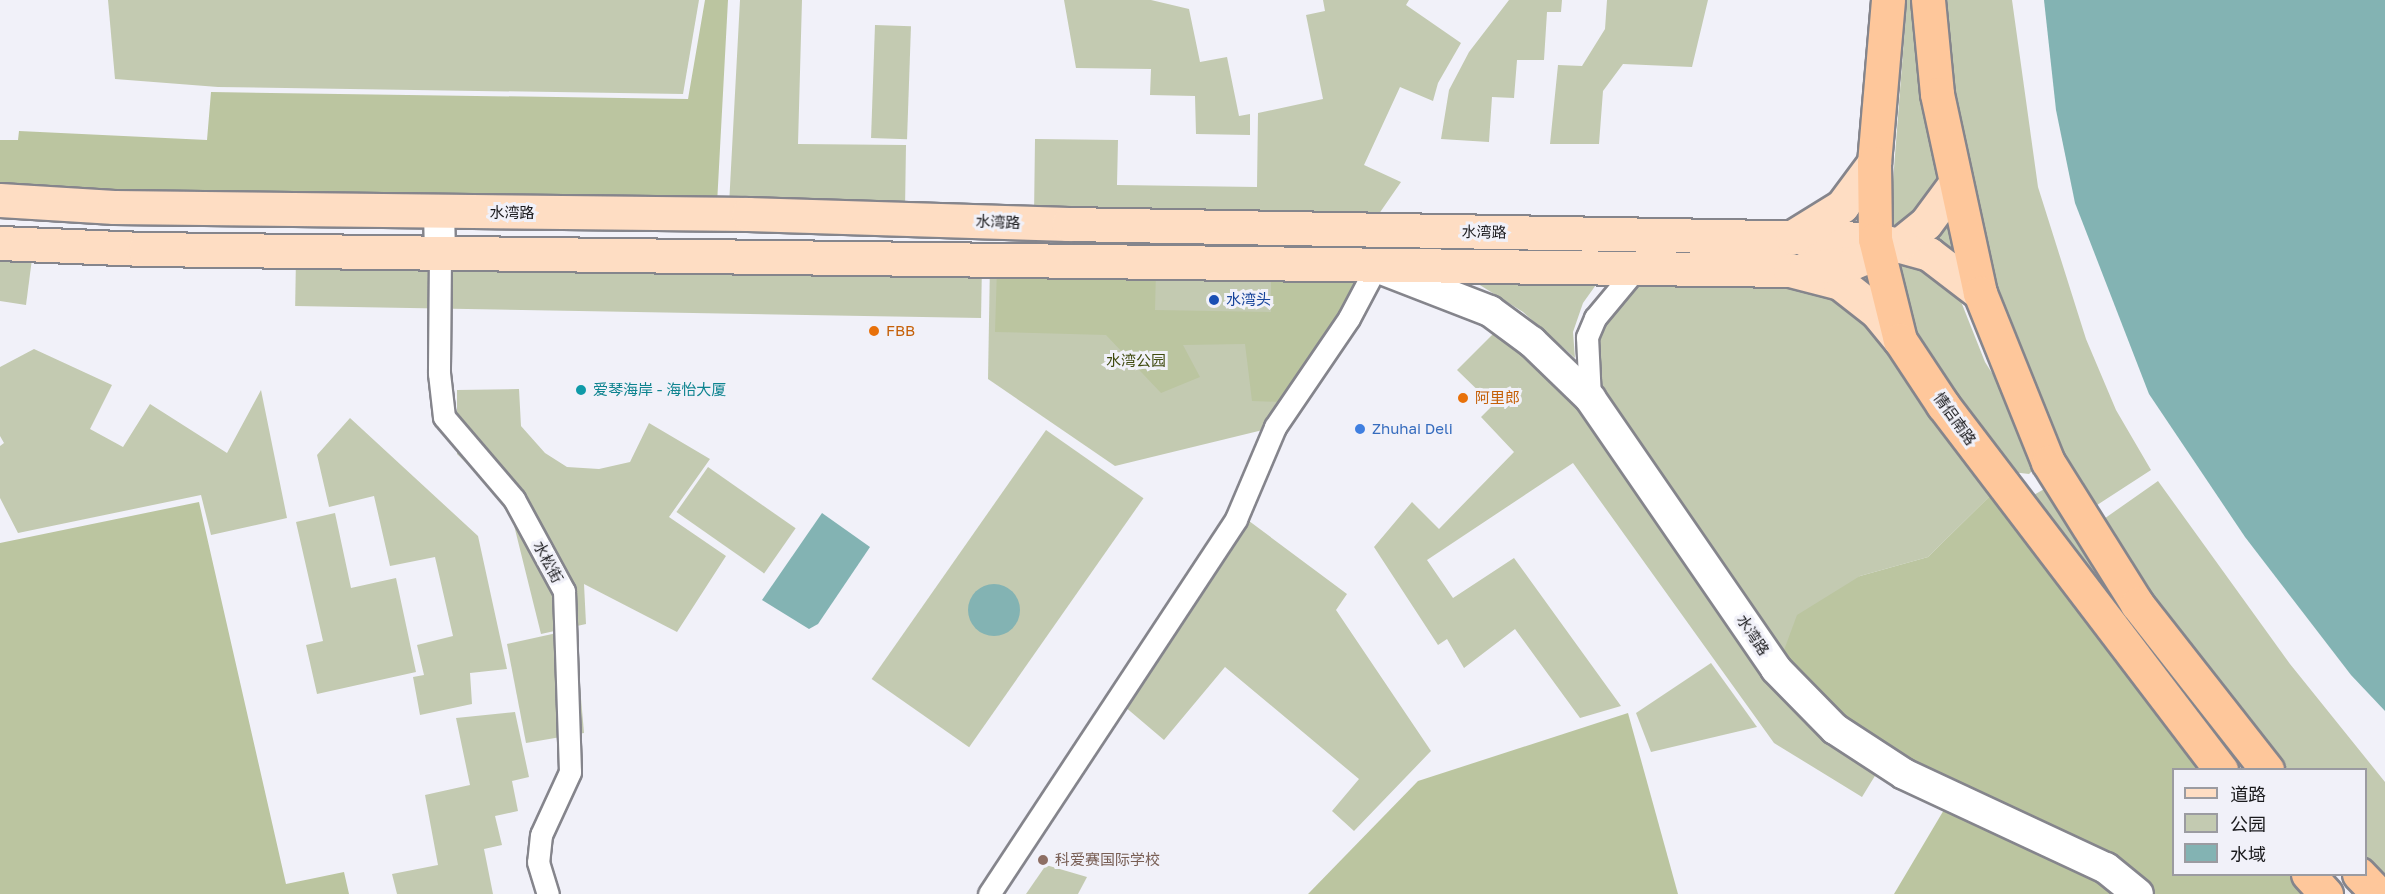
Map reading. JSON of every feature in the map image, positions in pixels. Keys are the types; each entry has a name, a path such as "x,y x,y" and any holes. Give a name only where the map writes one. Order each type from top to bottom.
{"highway":[{"name":"情侣南路","path":"1888,0 1874,163 1900,340 2002,483 2219,768"},
{"path":"1928,0 1937,94 1954,185 1980,292 2048,462 2137,604 2265,768"},
{"path":"2002,483 2013,488 2031,486 2042,480 2048,462"},
{"path":"2310,876 2326,894"},
{"path":"2361,876 2378,894"}],"main road":[{"path":"1792,237 1842,206 1874,163"},
{"path":"1790,270 1854,262 1885,246 1926,223 1954,185"},
{"name":"水湾路","path":"0,200 114,207 748,214 1068,224 1792,237 1885,246 1950,267 1980,292"},
{"name":"水湾路","path":"0,243 145,249 1376,267 1790,270 1840,283 1877,312 1900,340"}],"street":[{"path":"439,212 441,253"},
{"name":"水松街","path":"441,253 439,373 444,417 514,499 564,591 570,772 541,835 538,862 548,894"},
{"path":"989,894 1236,519 1275,427 1349,318 1376,267"},
{"name":"水湾路","path":"1376,267 1490,311 1532,342 1590,398 1776,669 1835,729 1904,774 2106,868 2138,894"},
{"path":"1590,398 1587,338 1595,318 1635,270"}],"green space":[{"path":"108,0 699,0 683,94 218,87 115,79"},
{"path":"705,0 728,0 717,204 0,194 0,140 18,140 19,131 207,140 211,92 688,99"},
{"path":"740,0 802,0 798,144 906,145 905,210 729,205"},
{"path":"1064,0 1151,0 1189,9 1200,62 1227,57 1239,116 1250,114 1250,135 1196,134 1195,96 1150,95 1151,69 1076,68"},
{"path":"1323,0 1409,0 1406,5 1461,43 1438,83 1433,101 1400,87 1364,165 1401,182 1374,221 1034,215 1035,139 1118,140 1117,185 1257,187 1258,113 1323,99 1306,15 1325,11"},
{"path":"1509,0 1562,0 1561,12 1547,12 1544,60 1517,60 1514,98 1492,97 1489,142 1441,139 1449,90 1469,52"},
{"path":"1607,0 1708,0 1692,67 1623,64 1603,91 1599,144 1550,144 1558,65 1582,66 1605,29"},
{"path":"1907,0 1921,0 1958,258 1893,234 1892,194"},
{"path":"1937,0 2012,0 2038,187 2086,339 2116,410 2151,470 2094,507 2039,409 1998,305 1967,199"},
{"path":"875,25 911,26 907,139 871,138"},
{"path":"0,248 33,251 26,305 0,301"},
{"path":"296,257 982,269 981,318 295,306"},
{"path":"1903,259 1941,278 1960,299 1985,362 2014,408 2036,467 2029,474 2012,472 1970,422 1917,338 1896,263"},
{"name":"水湾公园","path":"990,262 1376,267 1275,427 1115,466 988,379"},
{"path":"997,268 1156,271 1155,310 1271,312 1271,270 1369,271 1281,402 1252,401 1245,344 1183,345 1200,377 1161,393 1106,335 995,332"},
{"path":"1635,270 1838,284 2002,484 1928,557 1860,576 1777,669 1590,398 1596,319"},
{"path":"1475,282 1598,282 1583,303 1573,332 1575,358 1523,312"},
{"path":"1500,327 1586,402 1772,671 1881,766 1862,797 1774,743 1573,463 1427,560 1453,598 1514,558 1621,706 1580,718 1515,629 1464,668 1447,639 1438,645 1374,547 1412,502 1439,529 1514,452 1481,417 1493,405 1457,370"},
{"path":"34,349 112,385 90,429 123,447 150,404 227,453 261,390 287,518 211,535 201,495 18,533 0,498 0,446 4,443 0,436 0,367"},
{"path":"519,389 521,426 545,453 567,467 599,469 630,462 649,423 710,459 669,517 726,556 677,632 584,584 586,624 541,634 509,505 457,454 457,390"},
{"path":"350,418 478,536 507,669 470,673 472,704 420,715 413,677 424,675 417,645 453,636 435,557 390,566 374,496 329,507 317,455"},
{"path":"1046,430 1143,498 969,747 872,679"},
{"path":"708,467 796,528 764,573 676,512"},
{"path":"2158,481 2290,664 2385,782 2385,893 2367,871 2367,768 2278,768 2173,630 2101,521"},
{"path":"2002,484 2219,768 2172,768 2172,876 2308,876 2326,894 1894,894 1951,798 1777,669 1797,615 1860,576 1928,557"},
{"path":"2053,484 2110,580 2106,590 2034,501 2032,496"},
{"path":"199,502 286,884 344,872 349,894 0,894 0,543"},
{"path":"335,513 351,588 396,578 416,672 317,694 306,645 323,641 296,522"},
{"path":"1245,518 1347,594 1336,610 1431,751 1354,831 1332,811 1359,779 1225,667 1164,740 1124,706"},
{"path":"575,629 584,733 526,743 507,644"},
{"path":"1711,663 1757,727 1651,752 1636,713"},
{"path":"515,712 529,777 512,781 518,811 495,816 502,845 484,849 493,894 397,894 392,874 438,865 425,795 470,785 456,718"},
{"path":"1628,713 1678,894 1308,894 1418,781"},
{"path":"1046,865 1087,877 1078,894 1026,894"}],"water":[{"path":"2044,0 2385,0 2385,711 2351,675 2245,537 2149,394 2075,203 2056,110"},
{"path":"822,513 870,547 818,624 809,629 762,600"},
{"path":"989,584 999,584 1013,591 1020,610 1013,629 999,636 989,636 979,632 972,625 968,615 968,605 972,595 979,588"}],"place":[{"name":"水湾头","path":"1214,300"},
{"name":"FBB","path":"874,331"},
{"name":"爱琴海岸 - 海怡大厦","path":"581,390"},
{"name":"阿里郎","path":"1463,398"},
{"name":"Zhuhai Deli","path":"1360,429"},
{"name":"科爱赛国际学校","path":"1043,860"}]}
